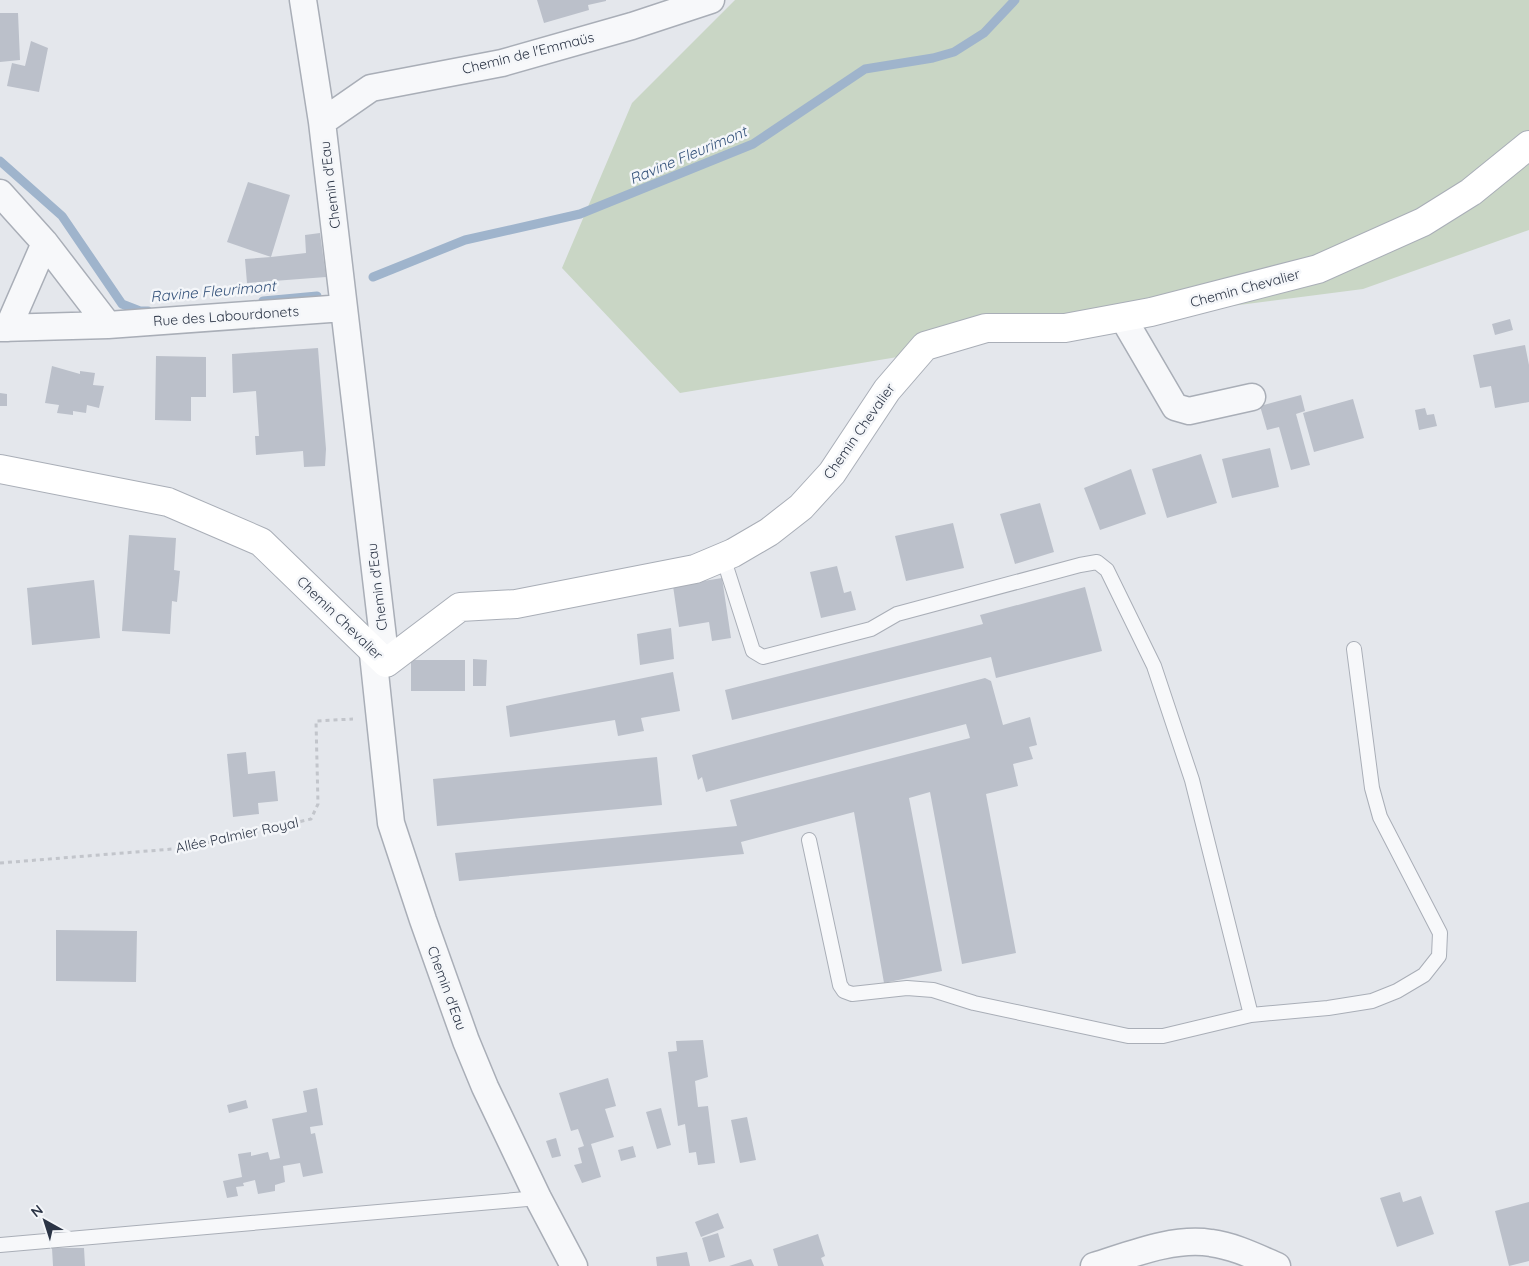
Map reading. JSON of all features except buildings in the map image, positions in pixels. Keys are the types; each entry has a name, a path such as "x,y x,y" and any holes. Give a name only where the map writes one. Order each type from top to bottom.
{"street":[{"name":"Chemin d'Eau","path":"303,0 322,122 386,663"},
{"name":"Chemin de l'Emmaüs","path":"322,122 371,88 502,63 705,1"},
{"name":"Chemin Chevalier","path":"0,469 168,502 261,542 386,663 460,607 516,604 572,595 695,570 723,558 769,532 801,507 832,473 887,390 924,346 986,328 1066,328 1123,318 1241,290 1318,269 1424,222 1471,192 1529,145"},
{"path":"0,193 45,243 108,325"},
{"path":"4,328 45,243"},
{"name":"Rue des Labourdonets","path":"4,328 108,325 344,308"},
{"path":"1123,318 1175,407 1189,411 1252,397"},
{"name":"Chemin d'Eau","path":"386,663 373,654 391,823 422,920 466,1041 485,1087 538,1198 574,1266"},
{"path":"1094,1266 1183,1242 1211,1242 1241,1251 1278,1266"}],"lane":[{"path":"723,558 753,651 763,657 871,629 897,614 1080,565 1097,562 1107,570 1154,666 1192,780 1251,1015"},
{"path":"809,840 840,985 844,991 852,994 907,988 933,990 974,1003 1128,1036 1163,1036 1251,1015 1328,1008 1372,1001 1397,991 1424,975 1439,956 1440,933 1380,817 1372,788 1354,649"},
{"path":"0,1244 538,1198"}],"path":[{"name":"Allée Palmier Royal","path":"0,863 185,848 311,819 318,804 316,721 380,717"}],"green space":[{"path":"735,0 1529,0 1529,230 1363,289 1115,321 680,393 562,268 632,103"}],"waterway":[{"name":"Ravine Fleurimont","path":"373,277 465,240 580,214 753,144 865,69 933,58 954,52 984,33 1015,0"},
{"name":"Ravine Fleurimont","path":"0,161 62,216 122,304 140,311 148,311"},
{"name":"Ravine Fleurimont","path":"263,301 317,296"}]}
